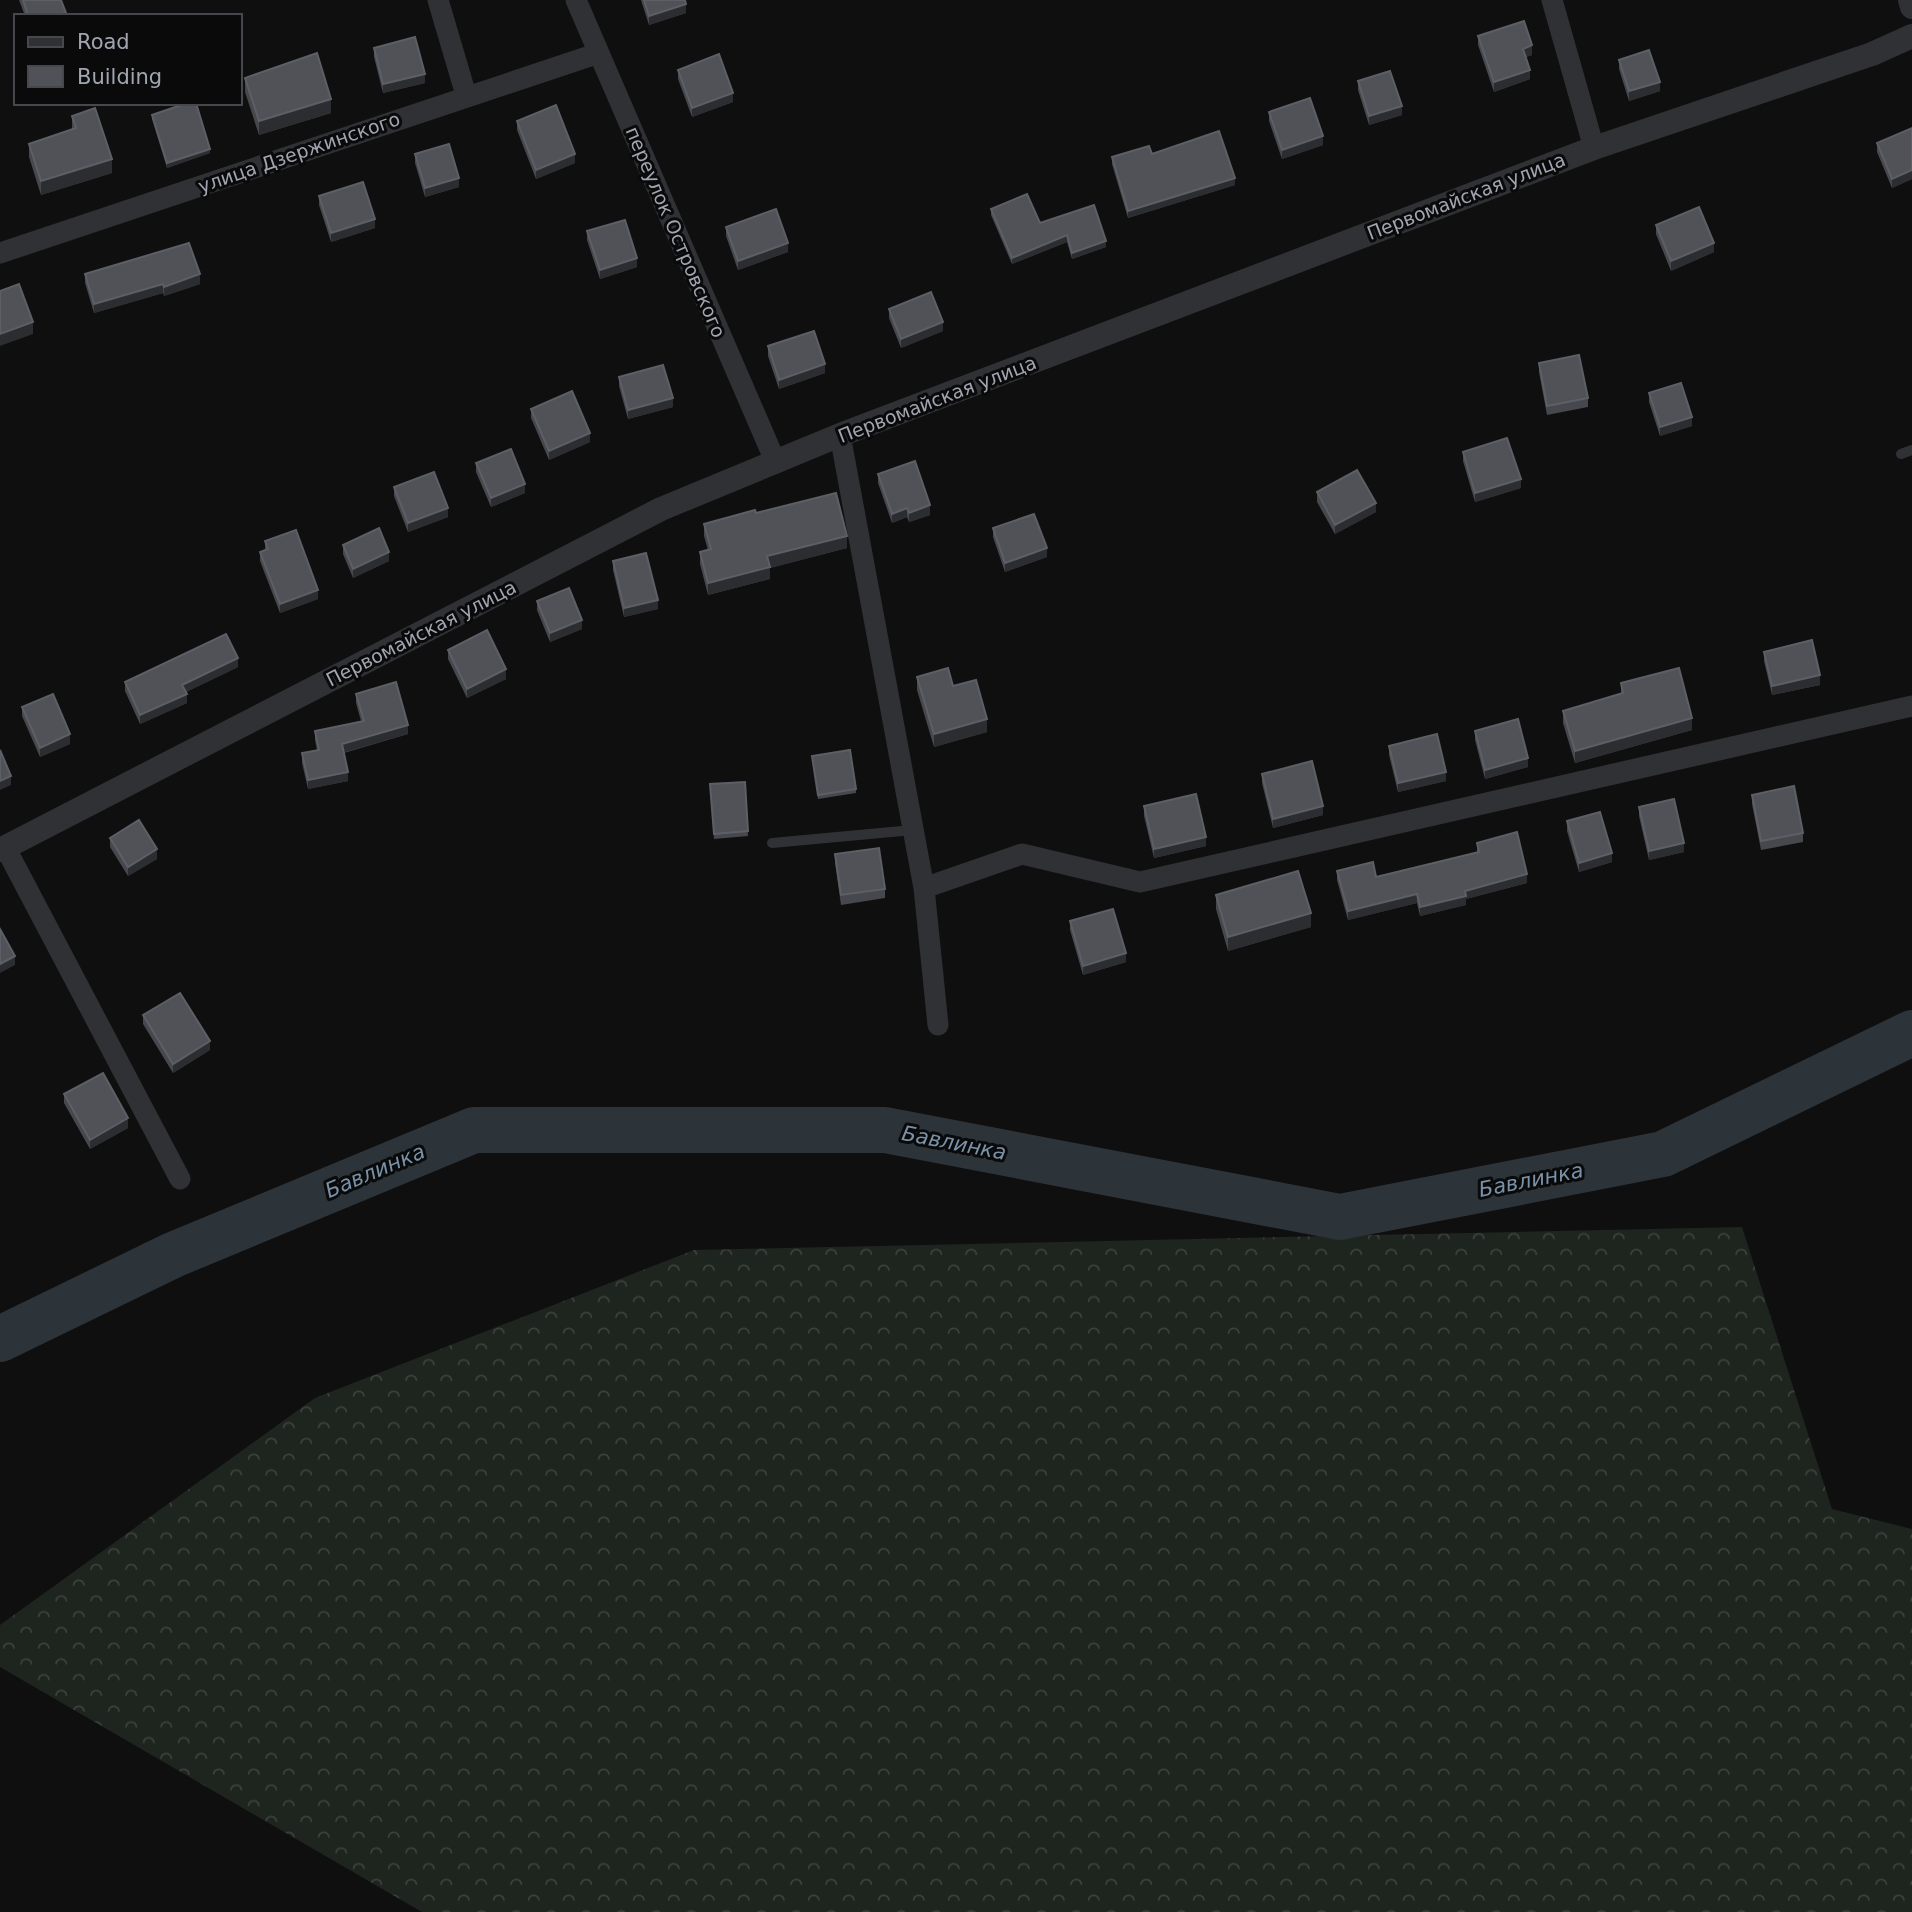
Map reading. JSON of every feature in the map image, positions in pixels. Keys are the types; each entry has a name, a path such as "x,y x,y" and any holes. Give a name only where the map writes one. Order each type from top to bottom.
{"street":[{"path":"438,0 466,95"},
{"name":"переулок Островского","path":"576,0 776,463"},
{"path":"1552,0 1594,148"},
{"path":"1910,0 1912,8"},
{"name":"Первомайская улица","path":"3,849 661,509 840,436 1594,148 1872,54 1912,36"},
{"name":"улица Дзержинского","path":"0,253 466,95 599,53"},
{"path":"840,436 924,888 938,1025"},
{"path":"924,888 1022,854 1140,882 1912,706"},
{"path":"3,849 180,1179"}],"lane":[{"path":"772,843 913,830"}],"green space":[{"path":"1742,1227 1832,1509 1912,1529 1912,1912 422,1912 0,1667 0,1625 315,1398 694,1250"}],"building":[{"path":"23,0 61,0 66,13 64,14 27,14"},
{"path":"644,0 685,0 686,4 649,16"},
{"path":"1524,21 1532,45 1523,49 1530,70 1494,82 1478,36"},
{"path":"415,37 425,74 383,84 374,48"},
{"path":"1649,50 1660,82 1629,91 1619,60"},
{"path":"317,53 331,99 259,121 245,78"},
{"path":"719,54 733,93 692,108 678,70"},
{"path":"1390,71 1402,106 1369,116 1358,81"},
{"path":"1310,98 1323,136 1282,150 1269,112"},
{"path":"181,105 197,105 210,149 167,163 152,115"},
{"path":"556,105 575,154 536,170 517,121"},
{"path":"95,108 112,159 41,181 29,144 76,128 72,116"},
{"path":"1912,128 1912,170 1892,179 1877,143"},
{"path":"1219,131 1235,178 1128,211 1112,157 1149,146 1152,154"},
{"path":"449,144 459,178 425,188 415,154"},
{"path":"363,182 375,219 331,233 319,196"},
{"path":"1027,194 1040,223 1094,205 1106,241 1072,253 1067,235 1012,258 991,209"},
{"path":"1699,207 1714,243 1671,261 1656,225"},
{"path":"776,209 788,243 738,261 726,227"},
{"path":"625,220 637,258 600,270 587,231"},
{"path":"189,243 200,274 164,287 163,284 94,304 85,274"},
{"path":"19,284 33,322 0,334 0,291"},
{"path":"931,292 943,322 901,339 889,309"},
{"path":"814,331 825,364 779,380 768,346"},
{"path":"1579,355 1588,398 1547,406 1539,363"},
{"path":"663,365 673,398 628,410 619,377"},
{"path":"1681,383 1692,417 1660,427 1649,393"},
{"path":"572,391 590,433 549,451 531,409"},
{"path":"1507,438 1521,479 1475,493 1463,452"},
{"path":"511,449 525,484 491,498 476,463"},
{"path":"915,461 930,505 909,513 907,508 892,514 878,474"},
{"path":"1357,470 1376,503 1335,525 1317,492"},
{"path":"434,472 448,508 408,523 394,487"},
{"path":"836,493 847,536 767,556 770,567 708,583 700,552 711,549 704,524"},
{"path":"1034,514 1047,548 1005,563 993,528"},
{"path":"379,528 389,552 353,569 343,545"},
{"path":"296,530 318,590 280,604 260,552 268,549 265,541"},
{"path":"646,553 658,600 624,608 613,561"},
{"path":"569,588 582,620 550,633 537,601"},
{"path":"487,630 506,669 467,689 448,650"},
{"path":"226,634 238,658 182,685 187,694 140,715 125,682"},
{"path":"1812,640 1820,675 1772,686 1764,652"},
{"path":"948,668 953,686 976,680 987,719 934,734 917,677"},
{"path":"1679,668 1692,718 1575,751 1563,711 1623,693 1621,683"},
{"path":"396,682 408,725 342,744 348,772 308,780 302,753 319,750 315,731 364,721 356,694"},
{"path":"53,694 70,734 40,748 22,707"},
{"path":"1518,719 1528,758 1485,770 1475,731"},
{"path":"1437,734 1446,772 1398,783 1389,746"},
{"path":"0,750 11,776 0,781"},
{"path":"850,750 856,789 818,795 812,756"},
{"path":"1312,761 1323,806 1273,819 1262,774"},
{"path":"745,782 748,831 714,834 710,784"},
{"path":"1794,786 1803,833 1761,841 1752,795"},
{"path":"1196,794 1206,837 1154,849 1144,806"},
{"path":"1674,799 1684,843 1649,851 1639,807"},
{"path":"1600,812 1612,853 1579,863 1567,821"},
{"path":"139,820 157,849 128,867 110,838"},
{"path":"1517,832 1527,874 1465,891 1466,896 1420,907 1417,894 1348,911 1337,871 1373,862 1376,877 1479,852 1477,843"},
{"path":"879,848 885,889 841,895 835,854"},
{"path":"1298,871 1311,913 1228,937 1216,895"},
{"path":"1113,909 1126,953 1083,966 1070,921"},
{"path":"0,929 15,956 0,964"},
{"path":"180,993 210,1041 173,1064 143,1015"},
{"path":"103,1073 128,1118 90,1140 64,1094"}],"waterway":[{"name":"Бавлинка","path":"0,1339 173,1255 474,1130 885,1130 1340,1217 1663,1154 1912,1033"}]}
